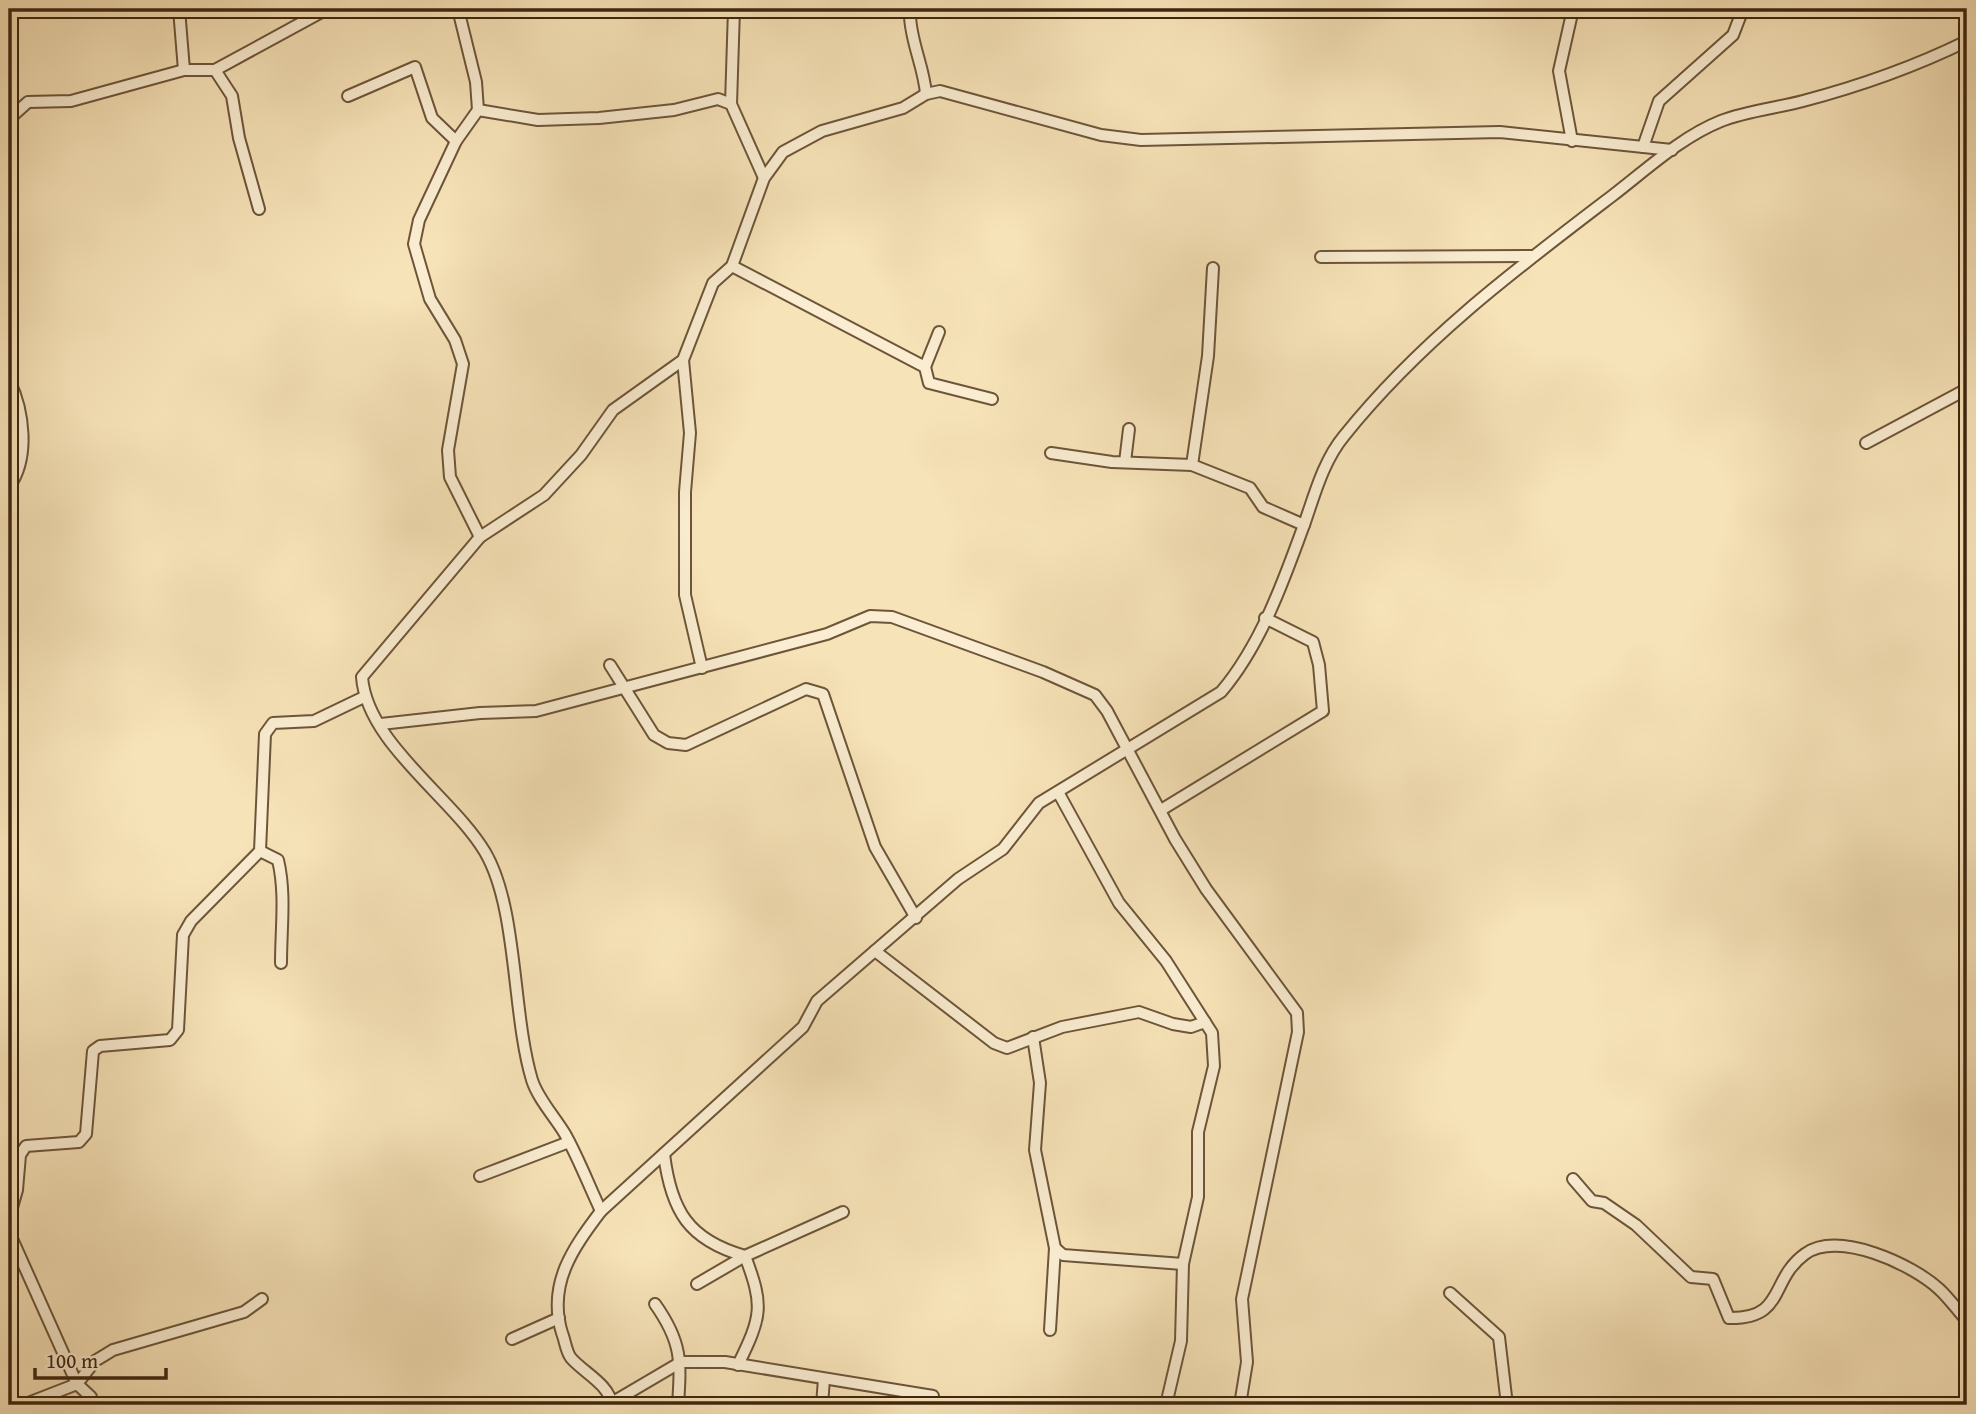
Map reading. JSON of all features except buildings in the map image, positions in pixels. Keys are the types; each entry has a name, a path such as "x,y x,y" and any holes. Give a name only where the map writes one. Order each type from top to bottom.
{"street":[{"path":"179,9 184,70"},
{"path":"9,119 28,102 71,101 184,70 215,70 327,9"},
{"path":"458,9 477,82 478,110 456,141 419,220 414,244 430,299 455,340 463,364 448,450 450,477 480,537"},
{"path":"734,9 731,104 764,178"},
{"path":"917,9 910,16 911,31 925,76 926,94"},
{"path":"1572,141 1559,71 1573,9"},
{"path":"1643,147 1659,101 1733,35 1743,9"},
{"path":"933,1396 738,1364 681,1362 614,1404 600,1383 570,1356 559,1318 559,1278 575,1245 601,1211 803,1027 817,1001 958,879 1003,849 1039,803 1221,692 1241,669 1304,525 1320,478 1342,438 1469,306 1672,150 1721,121 1804,101 1894,74 1967,41"},
{"path":"348,96 415,67 432,118 456,141"},
{"path":"215,70 232,96 239,138 259,209"},
{"path":"702,668 685,595 685,492 690,433 683,360 713,283 732,266 764,178 783,152 822,131 903,108 926,94 940,91 960,94 1101,135 1140,140 1500,132 1672,150"},
{"path":"478,110 538,120 598,118 674,110 718,99 731,104"},
{"path":"9,103 22,107"},
{"path":"1321,257 1531,256"},
{"path":"732,266 925,367"},
{"path":"1192,465 1208,356 1213,268"},
{"path":"939,332 925,367 929,383 992,399"},
{"path":"601,1211 569,1142 533,1084 519,1029 503,902 486,853 452,810 398,753 364,697 362,677 480,537 544,495 581,456 613,410 683,360"},
{"path":"9,380 16,396 22,435 21,463 9,487"},
{"path":"1866,443 1967,389"},
{"path":"1125,463 1129,429"},
{"path":"1051,453 1125,463 1192,465 1250,488 1263,507 1304,525"},
{"path":"381,724 536,710 827,634 870,616 892,617 1043,672 1095,695 1107,711 1175,839 1206,889 1297,1013 1298,1032 1242,1299 1247,1362 1240,1405"},
{"path":"1161,810 1323,711 1319,665 1313,642 1265,618"},
{"path":"610,665 654,735 668,743 686,745 806,689 823,694 875,847 916,918"},
{"path":"9,1218 17,1190 20,1155 26,1146 79,1142 86,1134 93,1051 100,1046 170,1040 178,1030 183,935 191,921 260,851 265,734 273,723 314,721 364,697"},
{"path":"1058,792 1118,903 1166,961 1212,1033 1214,1066 1198,1132 1198,1197 1183,1264 1181,1341 1166,1405"},
{"path":"260,851 278,860 285,891 281,915 281,963"},
{"path":"875,951 994,1043 1007,1048 1062,1027 1139,1012 1173,1024 1191,1027 1205,1022"},
{"path":"1033,1037 1040,1083 1035,1150 1055,1248 1050,1331"},
{"path":"480,1177 569,1142"},
{"path":"664,1154 668,1190 680,1213 720,1249 745,1256"},
{"path":"1573,1179 1592,1201 1604,1203 1636,1224 1691,1277 1713,1279 1729,1318 1748,1318 1766,1310 1792,1267 1806,1253 1828,1246 1863,1250 1900,1263 1938,1289 1967,1321"},
{"path":"697,1284 745,1256 843,1212"},
{"path":"9,1232 77,1384 91,1397 92,1405"},
{"path":"1055,1248 1063,1255 1183,1264"},
{"path":"738,1364 755,1331 759,1294 745,1256"},
{"path":"1450,1293 1499,1337 1507,1405"},
{"path":"23,1405 77,1384 94,1361 113,1350 244,1312 262,1299"},
{"path":"655,1304 669,1324 681,1362 678,1405"},
{"path":"512,1339 559,1318"},
{"path":"822,1405 824,1380"}]}
